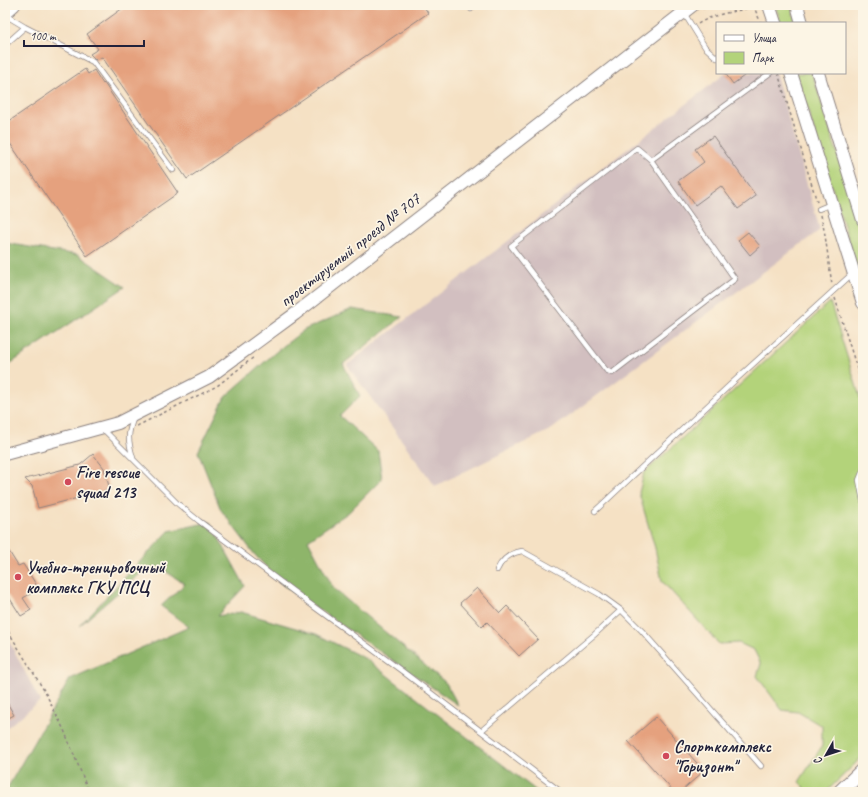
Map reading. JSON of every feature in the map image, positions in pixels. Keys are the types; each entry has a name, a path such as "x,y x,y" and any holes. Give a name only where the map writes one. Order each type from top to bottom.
{"main road":[{"path":"840,792 863,770"}],"street":[{"path":"5,14 14,5"},
{"path":"769,5 775,22"},
{"path":"797,5 802,22"},
{"name":"проектируемый проезд № 707","path":"5,454 118,423 208,377 295,314 688,9"},
{"path":"791,74 863,303"},
{"path":"818,74 863,220"}],"lane":[{"path":"688,9 693,27 704,46 716,57"},
{"path":"5,14 25,27 92,62 173,170"},
{"path":"5,45 25,27"},
{"path":"651,160 769,74"},
{"path":"637,148 651,160 735,279 612,373 606,370 511,246 637,148"},
{"path":"819,209 832,204"},
{"path":"596,511 731,384 854,273"},
{"path":"133,460 128,444 128,431 135,414"},
{"path":"101,428 178,504 199,521 482,731 561,792"},
{"path":"863,470 858,480 863,501"},
{"path":"497,570 500,563 512,553 522,551 592,590 621,610 642,631 761,766"},
{"path":"482,731 621,610"}],"path":[{"path":"693,27 720,14 760,5"},
{"path":"754,6 761,22"},
{"path":"778,74 819,209 825,236 833,291 863,388"},
{"path":"5,626 45,692 64,730 89,792"}],"shaded area":[{"path":"725,74 776,75 820,230 552,429 435,486 347,365"},
{"path":"5,633 40,701 5,729"}],"green space":[{"path":"791,5 796,22 781,22 776,8"},
{"path":"796,74 812,74 863,235 863,286"},
{"path":"5,243 78,255 125,287 5,367"},
{"path":"830,302 863,407 863,756 826,792 809,792 799,782 822,746 822,726 798,712 782,710 757,676 761,664 754,650 739,643 719,644 662,581 655,548 639,493 644,473"},
{"path":"352,309 402,317 343,364 360,396 340,416 378,451 382,479 349,512 308,540 334,589 446,683 458,705 283,585 255,555 221,510 198,452 225,397 277,351 304,330"},
{"path":"210,522 245,586 217,616 241,612 316,634 366,659 538,792 5,792 70,679 189,627 161,606 185,584 159,567 141,573 79,626 169,531"}],"building":[{"path":"127,5 423,5 428,13 187,179 102,57 96,60 90,54 98,49 87,34"},
{"path":"85,69 88,74 94,70 103,84 104,83 178,193 87,256 7,139 5,141 5,124"},
{"path":"726,74 747,74 733,84"},
{"path":"713,136 756,196 738,209 721,186 695,205 678,181 704,162 695,149"},
{"path":"748,232 760,246 750,255 738,240"},
{"name":"Fire rescue squad 213","path":"93,454 104,468 110,490 38,508 32,486 25,479 80,465"},
{"name":"Учебно-тренировочный комплекс ГКУ ПСЦ","path":"5,545 18,566 23,564 39,589 23,598 31,610 21,616 5,591"},
{"path":"477,588 500,613 507,606 538,639 519,656 487,622 482,627 460,603"},
{"path":"5,699 14,715 5,720"},
{"name":"Спорткомплекс \"Горизонт\"","path":"656,717 704,771 680,792 674,792 628,741"}],"place":[{"name":"Fire rescue squad 213","path":"68,482"},
{"name":"Учебно-тренировочный комплекс ГКУ ПСЦ","path":"18,577"},
{"name":"Спорткомплекс \"Горизонт\"","path":"666,756"}]}
